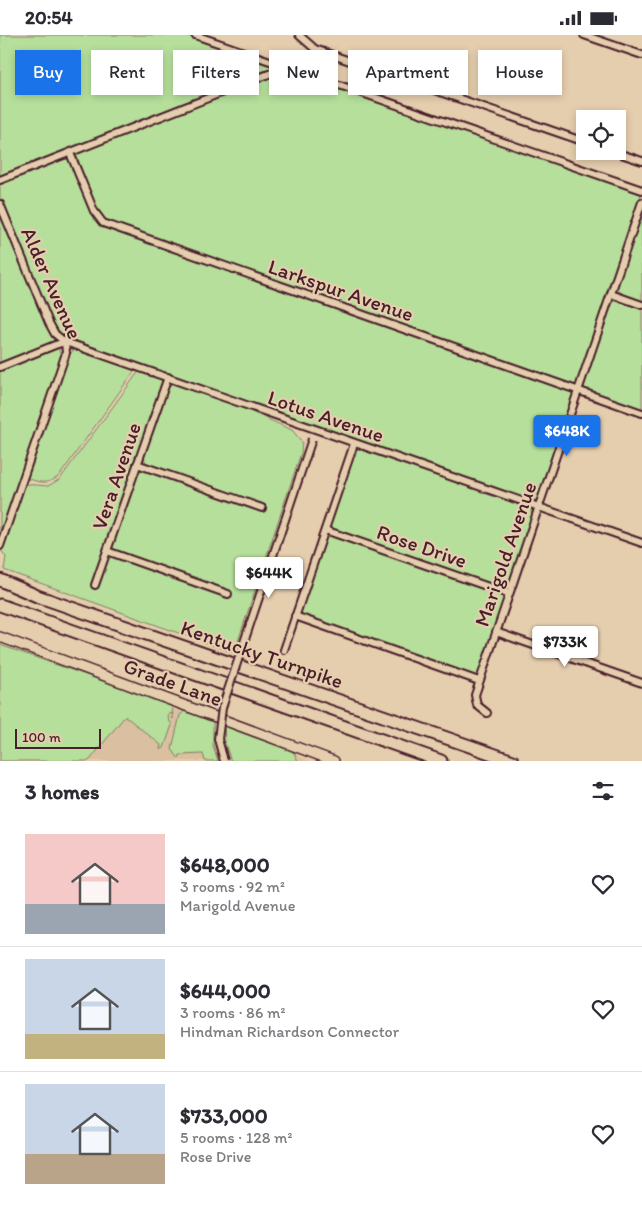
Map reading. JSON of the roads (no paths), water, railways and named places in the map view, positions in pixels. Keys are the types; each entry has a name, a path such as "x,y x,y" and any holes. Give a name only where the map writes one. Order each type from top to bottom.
{"highway":[{"name":"Kentucky Turnpike","path":"0,579 38,596 513,761"},
{"path":"0,605 440,761"}],"main road":[{"name":"Grade Lane","path":"0,637 317,758 334,761"}],"street":[{"path":"195,35 269,61"},
{"path":"299,35 310,45 328,53 576,139"},
{"path":"584,35 642,55"},
{"path":"0,180 269,74"},
{"path":"338,85 642,190"},
{"name":"Larkspur Avenue","path":"70,153 94,211 103,223 642,413"},
{"path":"626,156 642,161"},
{"name":"Marigold Avenue","path":"486,713 476,705 475,695 479,681 642,203"},
{"name":"Alder Avenue","path":"0,204 49,323 55,334 65,342 64,361 0,546"},
{"path":"611,294 642,305"},
{"path":"0,367 65,342"},
{"name":"Lotus Avenue","path":"65,342 642,543"},
{"name":"Vera Avenue","path":"95,585 168,377"},
{"path":"224,761 218,739 222,708 316,430"},
{"path":"284,649 354,444"},
{"path":"137,464 262,508"},
{"name":"Rose Drive","path":"325,530 509,594"},
{"path":"107,551 228,593"},
{"path":"295,616 479,681"},
{"path":"496,632 642,683"}]}
